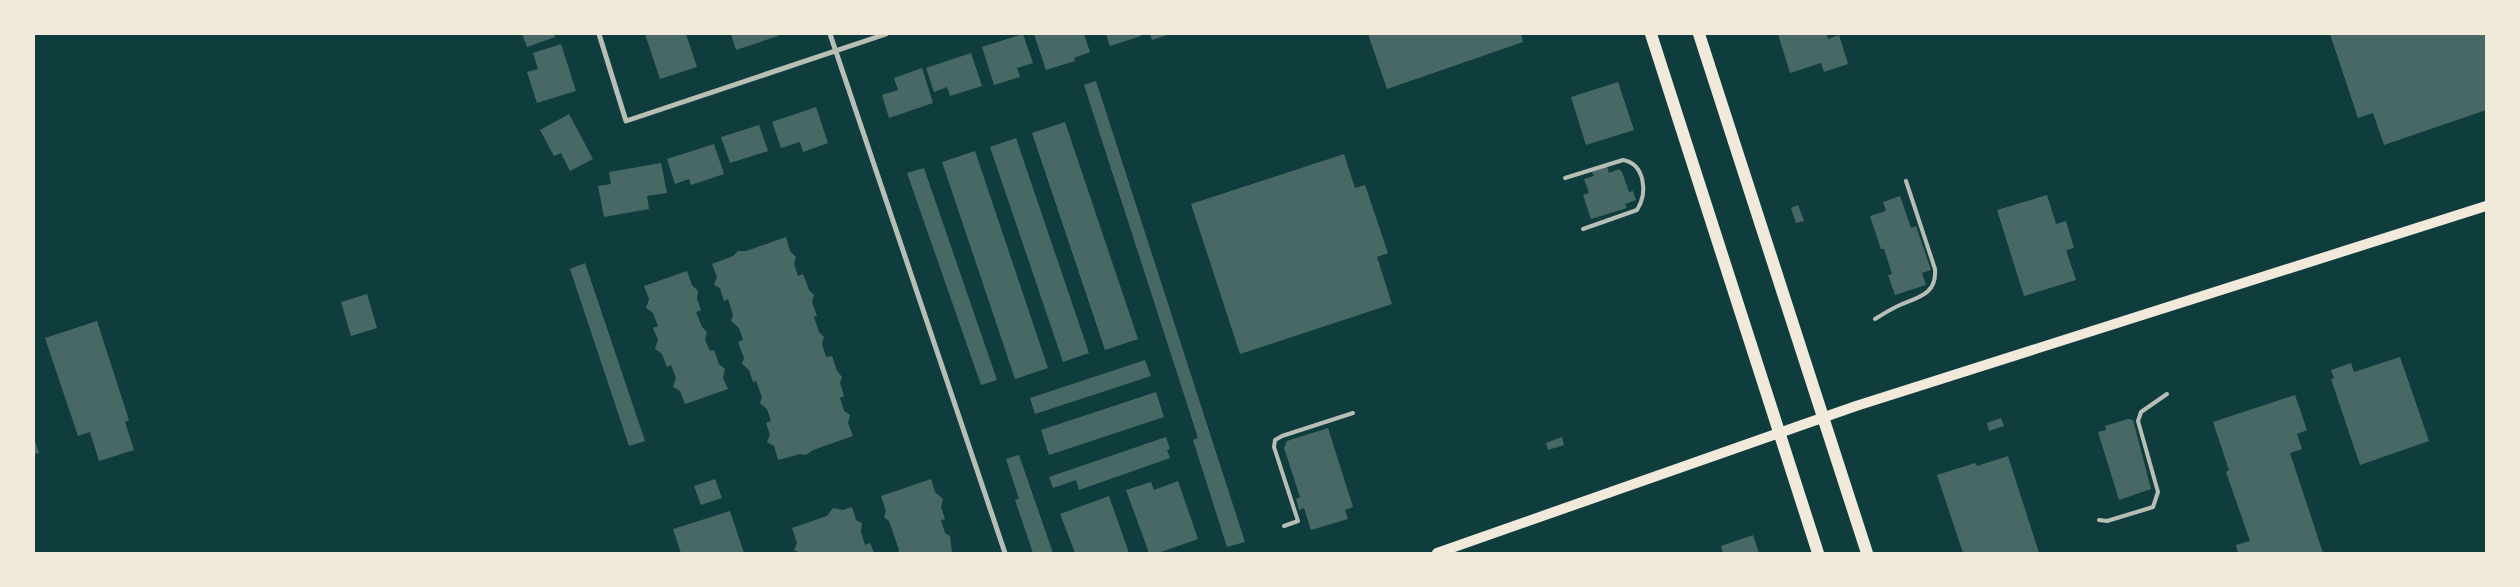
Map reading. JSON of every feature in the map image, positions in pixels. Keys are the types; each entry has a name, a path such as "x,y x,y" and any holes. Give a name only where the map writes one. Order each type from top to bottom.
{"main road":[{"path":"1651,34 1818,553"},
{"path":"1699,34 1867,553"},
{"path":"1437,553 1824,417 2486,206"}],"street":[{"path":"599,34 626,121 886,34"},
{"path":"830,34 1005,553"}],"lane":[{"path":"1566,178 1623,160 1635,165 1639,170 1644,193 1637,210 1583,229"},
{"path":"1875,319 1898,306 1925,295 1932,288 1936,279 1935,269 1906,181"},
{"path":"2099,520 2107,521 2153,507 2158,492 2138,421 2141,412 2167,394"},
{"path":"1284,526 1298,521 1274,447 1275,440 1353,413"}],"building":[{"path":"522,34 554,34 555,37 527,47"},
{"path":"645,34 686,34 697,67 660,79"},
{"path":"731,34 777,34 778,36 736,50"},
{"path":"1023,34 1033,63 1017,68 1020,77 994,85 982,47"},
{"path":"1034,34 1084,34 1090,52 1074,58 1075,61 1046,70"},
{"path":"1106,34 1140,34 1141,36 1110,46"},
{"path":"1150,34 1170,34 1152,40"},
{"path":"1368,34 1521,34 1523,42 1387,89"},
{"path":"1778,34 1827,34 1828,39 1839,35 1848,64 1824,72 1821,63 1790,73"},
{"path":"2330,34 2486,34 2486,110 2384,145 2373,113 2358,118"},
{"path":"561,44 576,91 537,103 527,72 538,69 533,53"},
{"path":"971,53 982,86 950,96 947,87 934,92 926,68"},
{"path":"922,68 933,103 889,118 882,95 898,90 894,78"},
{"path":"1096,81 1245,542 1227,547 1193,440 1198,438 1084,85"},
{"path":"1618,82 1634,130 1586,145 1571,97"},
{"path":"816,107 828,143 803,152 800,142 781,148 772,122"},
{"path":"569,114 593,159 570,171 561,153 554,156 540,130"},
{"path":"1065,122 1138,339 1105,350 1032,133"},
{"path":"759,125 768,151 730,163 721,137"},
{"path":"1016,138 1089,353 1063,362 990,147"},
{"path":"714,144 724,174 691,185 689,179 675,184 667,159"},
{"path":"975,151 1048,368 1015,379 942,162"},
{"path":"1344,154 1355,188 1365,185 1388,253 1377,257 1392,304 1240,354 1191,204"},
{"path":"661,163 667,193 647,196 649,209 604,217 598,186 611,184 609,172"},
{"path":"1607,166 1609,173 1619,169 1622,172 1629,192 1633,191 1636,200 1625,204 1627,208 1591,219 1583,195 1589,193 1584,179 1594,176 1592,172"},
{"path":"924,168 997,380 981,385 907,173"},
{"path":"2047,195 2056,224 2066,221 2074,248 2066,250 2076,280 2024,296 1997,210"},
{"path":"1900,196 1911,228 1916,226 1931,270 1922,273 1926,285 1895,295 1888,275 1892,274 1870,216 1886,211 1883,202"},
{"path":"1798,205 1804,221 1796,223 1791,208"},
{"path":"786,237 790,251 796,257 794,264 798,276 803,274 809,290 814,295 812,302 817,316 814,317 819,332 824,337 822,344 826,357 832,356 837,371 842,377 840,383 844,396 840,398 844,411 850,415 848,423 853,436 813,450 806,455 800,454 778,460 774,446 767,442 770,435 766,423 771,421 767,409 760,403 762,397 756,381 753,382 749,370 742,364 744,358 738,342 743,340 739,328 731,321 733,315 728,299 724,301 720,288 714,285 717,277 712,264 733,256 738,251 746,251"},
{"path":"585,263 645,441 629,446 570,269"},
{"path":"687,271 692,285 698,291 697,299 701,310 696,312 702,327 707,332 705,340 710,351 714,350 719,364 725,369 723,378 728,389 685,404 680,391 673,387 676,378 671,365 667,367 662,354 655,349 658,340 653,328 658,326 653,313 646,308 649,299 644,286"},
{"path":"367,294 377,328 351,336 341,302"},
{"path":"97,321 129,420 125,422 134,450 99,461 90,432 78,436 45,338"},
{"path":"2400,357 2429,441 2360,465 2331,379 2334,378 2331,370 2351,363 2354,372"},
{"path":"1145,360 1151,376 1035,414 1030,398"},
{"path":"1156,392 1164,417 1049,455 1041,430"},
{"path":"2295,395 2307,430 2297,434 2302,449 2290,453 2323,553 2238,553 2236,545 2250,541 2226,472 2229,470 2213,422"},
{"path":"2001,418 2004,426 1989,431 1987,423"},
{"path":"2128,419 2133,420 2151,489 2119,500 2098,432 2106,430 2105,426"},
{"path":"1328,428 1353,507 1345,510 1348,519 1311,530 1304,508 1299,510 1296,499 1300,497 1284,448 1287,441"},
{"path":"1166,437 1170,449 1167,450 1170,458 1079,490 1076,480 1053,488 1049,477"},
{"path":"1562,437 1564,445 1548,450 1546,443"},
{"path":"34,438 39,453 34,454"},
{"path":"1019,455 1053,553 1033,553 1015,500 1019,499 1006,459"},
{"path":"2008,456 2039,553 1963,553 1937,475 1975,463 1977,466"},
{"path":"715,479 722,498 701,505 694,486"},
{"path":"931,479 935,492 943,499 941,507 945,519 941,520 945,533 950,536 952,553 898,553 899,550 889,521 884,517 886,511 881,496"},
{"path":"1178,481 1198,539 1158,553 1149,553 1126,490 1151,482 1154,490"},
{"path":"1109,496 1129,553 1075,553 1060,514"},
{"path":"852,507 856,520 862,523 861,532 865,545 870,543 874,553 800,553 794,550 797,543 792,528 827,516 833,508 843,510"},
{"path":"730,511 744,553 681,553 673,529"},
{"path":"1753,535 1759,553 1723,553 1721,546"}]}
